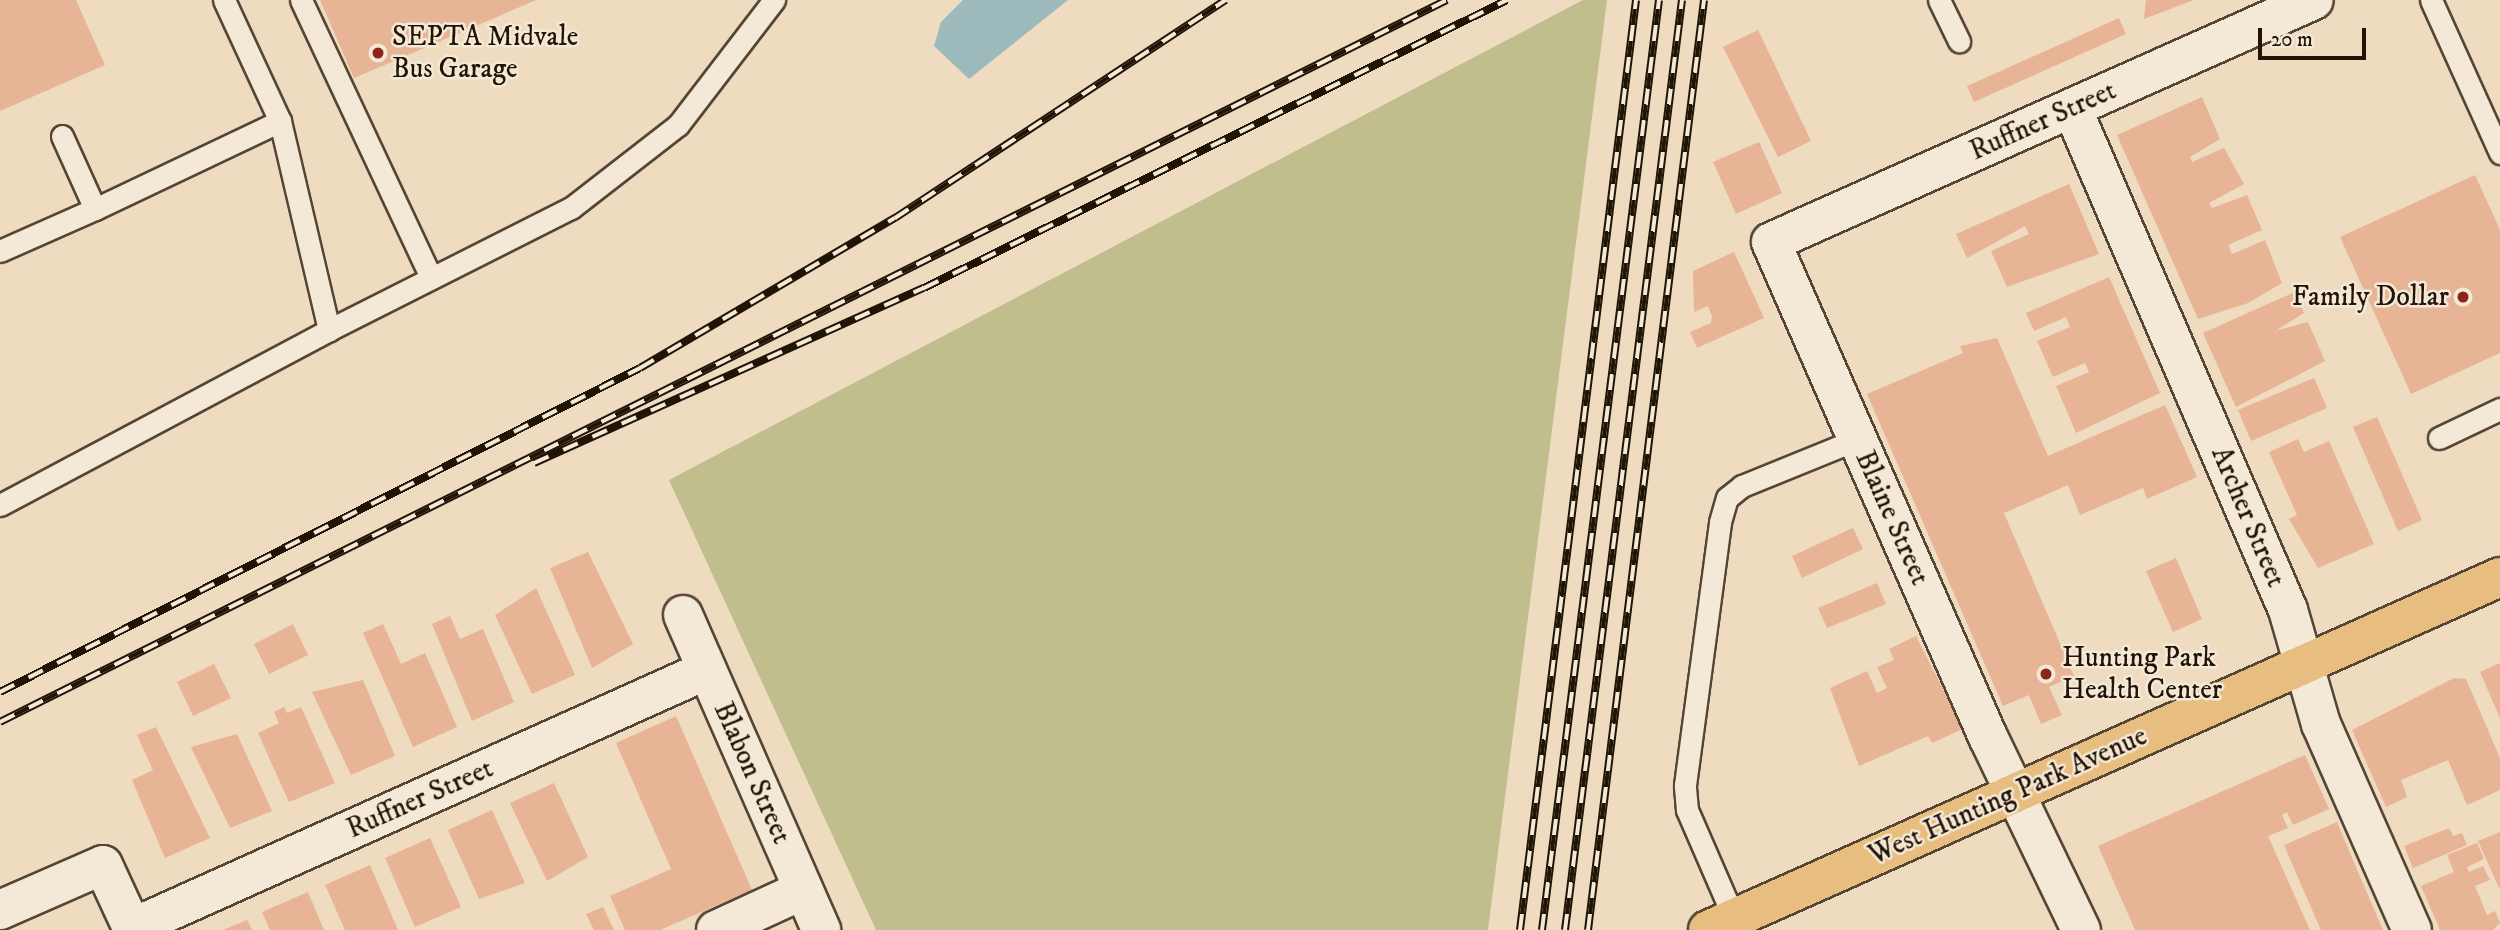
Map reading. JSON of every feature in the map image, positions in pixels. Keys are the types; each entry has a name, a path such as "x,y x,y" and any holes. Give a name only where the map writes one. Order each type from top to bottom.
{"main road":[{"name":"West Hunting Park Avenue","path":"1721,924 2500,577"}],"street":[{"name":"Ruffner Street","path":"1771,242 2314,0"},
{"name":"Archer Street","path":"2072,108 2288,610 2322,724 2412,930"},
{"name":"Blaine Street","path":"1771,242 2081,930"},
{"name":"Blabon Street","path":"683,615 821,930"},
{"name":"Ruffner Street","path":"133,929 707,670"},
{"path":"0,910 103,865 133,929"},
{"path":"716,930 803,890"}],"lane":[{"path":"224,0 280,121 329,330"},
{"path":"301,0 432,278"},
{"path":"0,505 329,330 571,208 678,125 774,0"},
{"path":"1939,0 1959,41"},
{"path":"2431,0 2500,153"},
{"path":"0,251 280,121"},
{"path":"62,136 95,209"},
{"path":"2439,438 2500,409"},
{"path":"1721,924 1687,810 1685,785 1720,522 1727,498 1742,486 1858,439"}],"shaded area":[{"path":"1583,0 1607,0 1488,930 876,930 669,480"}],"water":[{"path":"963,0 1068,0 969,79 934,46 941,22"}],"building":[{"path":"0,0 76,0 105,65 0,111"},
{"name":"SEPTA Midvale Bus Garage","path":"320,0 536,0 354,78"},
{"path":"2146,0 2194,0 2144,19"},
{"path":"2119,18 2126,34 1974,102 1967,86"},
{"path":"1758,30 1811,141 1778,157 1723,47"},
{"path":"2202,97 2220,139 2190,157 2192,162 2224,148 2244,184 2209,203 2212,208 2247,195 2262,230 2228,245 2232,254 2265,240 2282,283 2248,303 2198,319 2117,135"},
{"path":"1759,142 1782,193 1736,214 1713,162"},
{"path":"2475,175 2500,230 2500,353 2411,394 2340,237"},
{"path":"2069,184 2099,254 2007,287 1991,251 2029,234 2025,226 1967,258 1956,234"},
{"path":"1734,252 1764,318 1697,348 1690,332 1711,323 1712,316 1708,306 1694,312 1693,271"},
{"path":"2109,277 2160,393 2076,433 2056,386 2089,372 2085,363 2053,377 2037,341 2070,327 2066,317 2034,331 2026,313"},
{"path":"2295,292 2304,313 2275,331 2308,322 2325,361 2236,407 2203,333"},
{"path":"1997,338 2048,456 2165,405 2197,477 2147,499 2143,488 2080,515 2068,485 2004,513 2074,676 2049,687 2062,715 2041,724 2029,695 2003,706 1867,394 1963,353 1960,346"},
{"path":"2314,378 2327,408 2251,441 2238,410"},
{"path":"2377,417 2422,520 2398,531 2353,427"},
{"path":"2298,439 2304,452 2329,441 2374,544 2318,568 2289,519 2297,515 2269,452"},
{"path":"1853,528 1863,549 1802,578 1792,556"},
{"path":"588,552 633,644 592,668 550,568"},
{"path":"2176,558 2202,619 2173,632 2146,571"},
{"path":"1877,583 1886,604 1827,628 1818,608"},
{"path":"536,588 575,675 532,694 495,615"},
{"path":"450,616 460,639 483,629 514,702 472,721 432,624"},
{"path":"293,624 308,655 269,674 254,644"},
{"path":"383,624 401,664 425,653 457,727 413,747 363,633"},
{"path":"1916,636 1963,729 1932,743 1928,736 1859,766 1830,688 1867,671 1877,693 1887,688 1877,667 1894,660 1889,649"},
{"path":"2500,663 2500,718 2480,672"},
{"path":"214,664 231,698 193,716 177,682"},
{"path":"2454,678 2466,679 2500,758 2500,790 2467,805 2448,760 2401,780 2407,797 2386,807 2352,730"},
{"path":"363,680 395,756 351,775 312,692"},
{"path":"284,707 287,713 301,707 335,783 289,802 258,733 279,723 274,712"},
{"path":"676,716 752,890 660,930 625,930 610,896 671,869 616,743"},
{"path":"156,727 210,838 165,858 132,780 153,770 137,735"},
{"path":"237,734 272,811 230,828 191,747"},
{"path":"2305,755 2329,809 2293,825 2287,812 2282,815 2288,828 2268,836 2310,930 2135,930 2098,846"},
{"path":"554,783 588,857 547,881 510,803"},
{"path":"492,810 525,883 479,899 448,830"},
{"path":"2337,822 2383,930 2321,930 2284,845"},
{"path":"2449,828 2453,836 2462,833 2467,845 2413,868 2404,846"},
{"path":"2500,832 2500,890 2478,841"},
{"path":"430,838 461,907 415,927 385,858"},
{"path":"2477,843 2484,859 2467,867 2469,872 2483,866 2490,880 2475,886 2487,915 2495,911 2500,923 2493,930 2440,930 2421,886 2454,872 2447,855"},
{"path":"370,865 398,930 345,930 325,885"},
{"path":"308,892 324,930 270,930 262,912"},
{"path":"603,907 614,930 594,930 586,914"},
{"path":"247,920 252,930 223,930"}],"railway":[{"path":"0,692 640,368 895,218 1226,0"},
{"path":"0,722 1447,0"},
{"path":"534,463 924,288 1507,0"},
{"path":"1520,930 1636,0"},
{"path":"1542,930 1659,0"},
{"path":"1565,930 1682,0"},
{"path":"1588,930 1704,0"}],"place":[{"name":"SEPTA Midvale Bus Garage","path":"378,53"},
{"name":"Family Dollar","path":"2463,297"},
{"name":"Hunting Park Health Center","path":"2046,674"}]}
